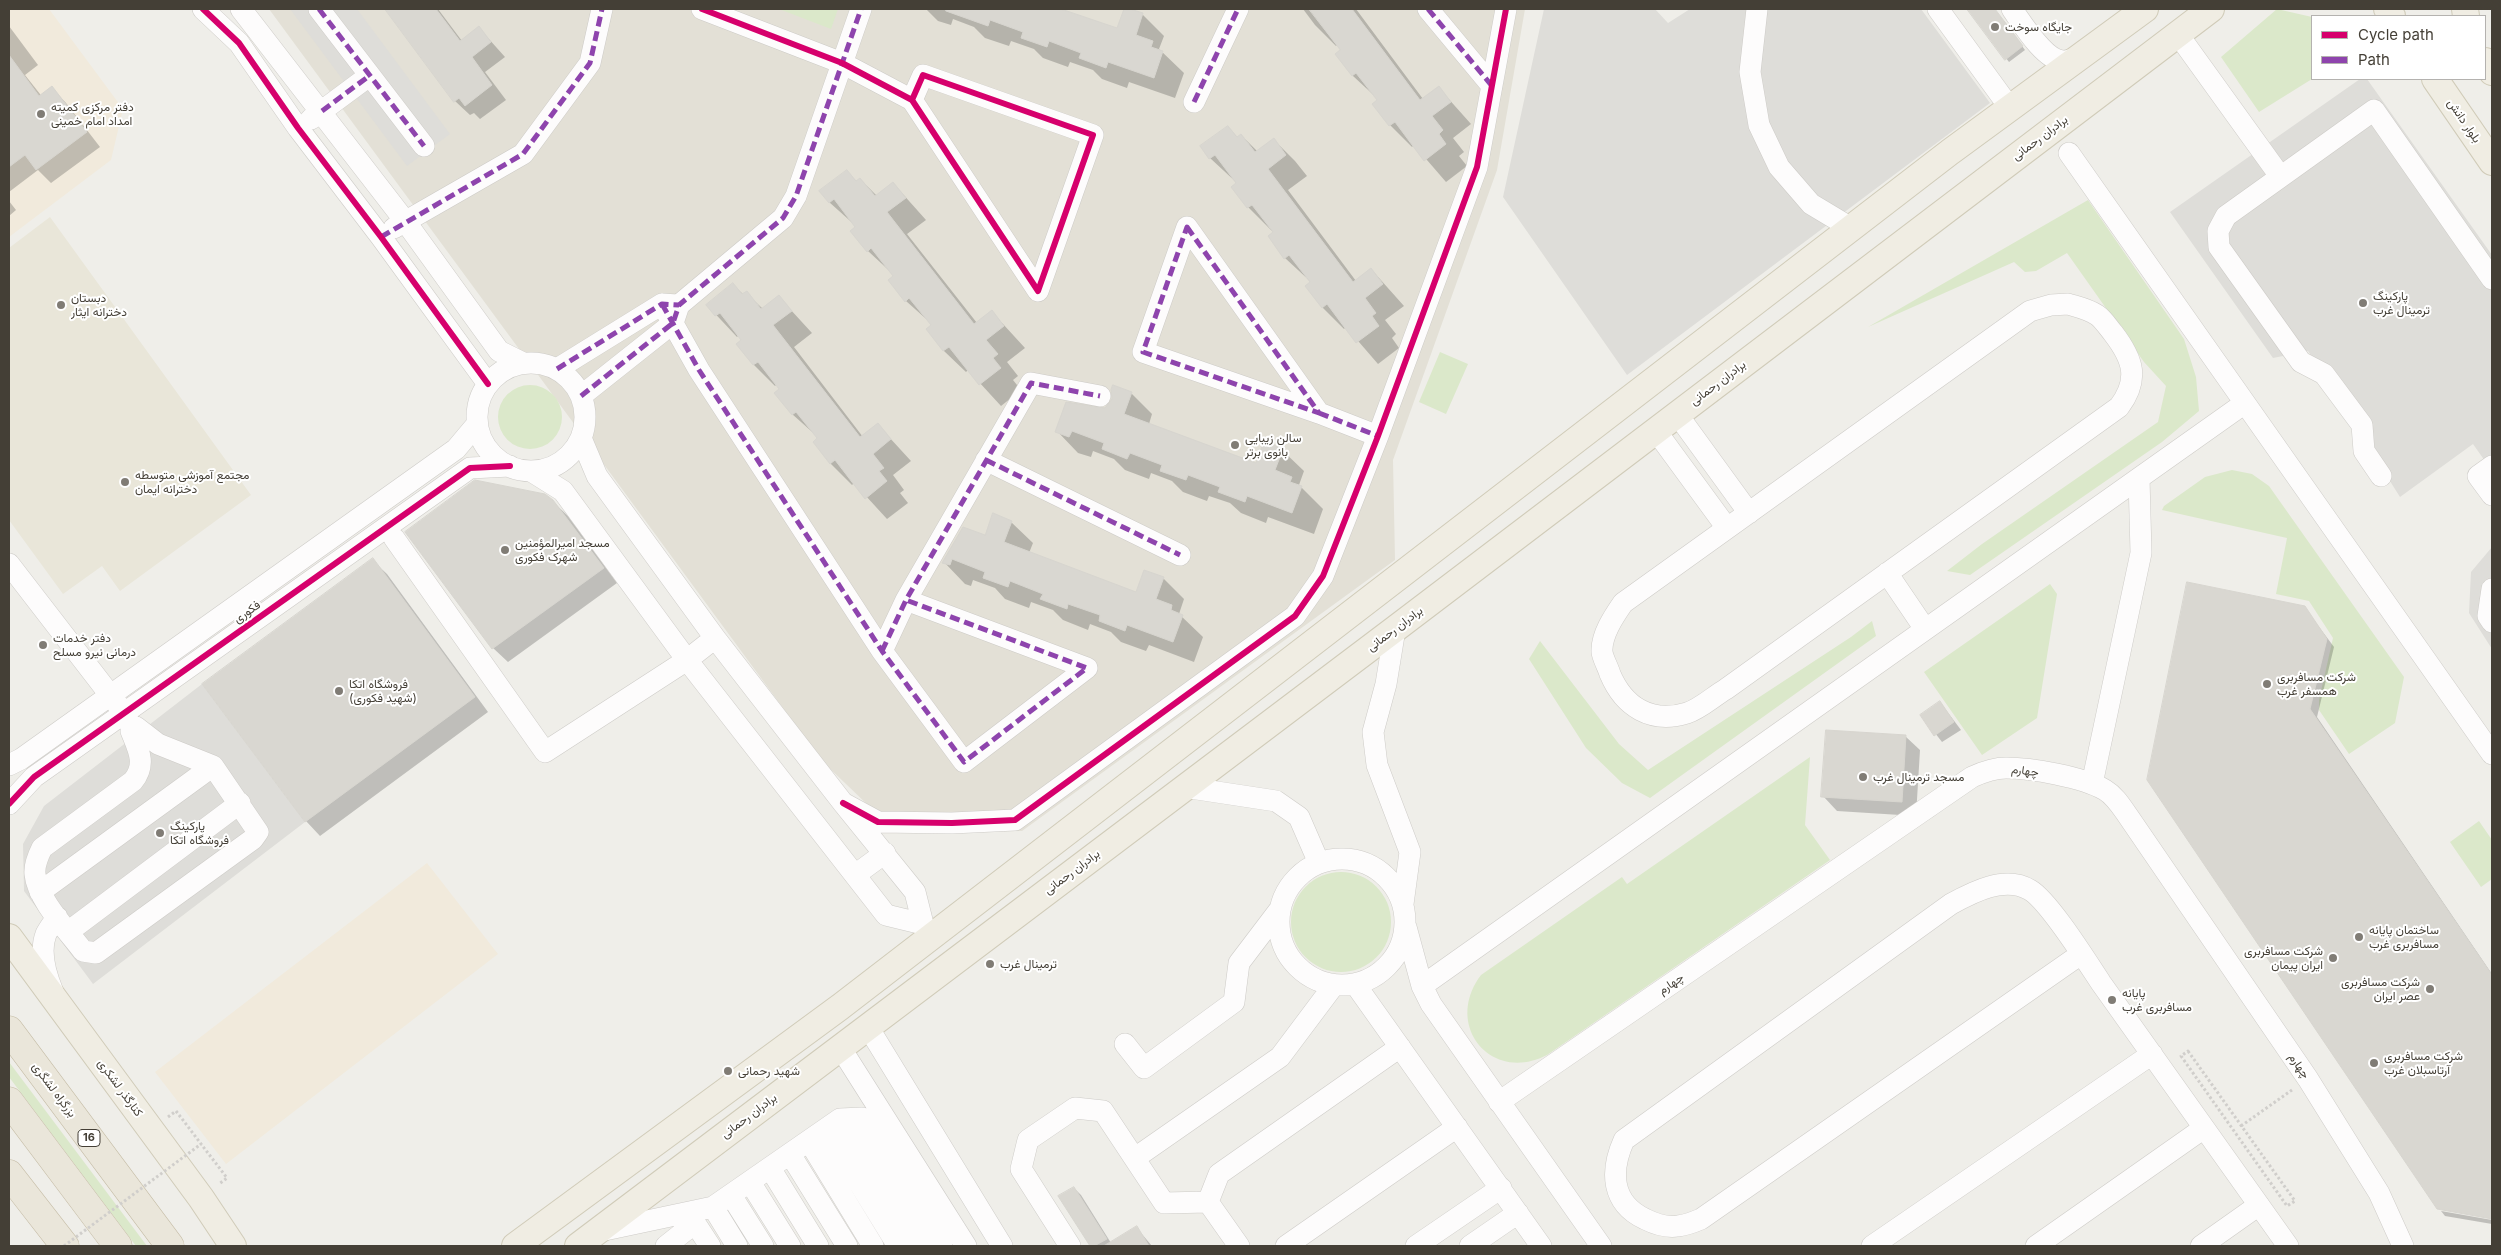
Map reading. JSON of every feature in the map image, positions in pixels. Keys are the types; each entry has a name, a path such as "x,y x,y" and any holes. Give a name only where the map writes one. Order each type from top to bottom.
{"highway":[{"name":"بزرگراه لشگری","path":"9,1030 170,1246"},
{"path":"9,1102 118,1246"},
{"path":"9,1174 65,1246"}],"main road":[{"path":"515,1246 840,1007 927,930 1851,228 2145,9"},
{"name":"برادران رحمانی","path":"588,1239 2211,9"},
{"name":"بلوار دانش","path":"2436,80 2492,162"},
{"name":"کنارگذر لشکری","path":"9,937 201,1198 232,1244"}],"street":[{"path":"203,9 239,43 298,128 381,236 488,384"},
{"path":"241,9 405,221 499,351 523,363"},
{"path":"319,9 424,146"},
{"path":"381,236 523,154 590,63 602,9"},
{"path":"702,9 842,63 912,100 1038,291 1093,135 923,75 912,100"},
{"path":"581,396 672,311 783,218 796,196 861,9"},
{"path":"1194,102 1238,9"},
{"path":"1428,9 1492,86"},
{"path":"843,803 878,822 952,823 1015,820 1296,616 1323,576 1378,436 1477,167 1506,9"},
{"path":"1756,9 1750,72 1760,125 1779,167 1812,204 1851,228"},
{"path":"1938,9 2010,108"},
{"path":"2012,9 2039,45 2053,57 2064,61 2082,55"},
{"path":"2177,33 2280,176"},
{"path":"298,128 369,76"},
{"path":"2381,476 2364,451 2362,425 2324,374 2301,362 2219,247 2218,231 2226,216 2374,110 2492,279"},
{"path":"2069,153 2492,754"},
{"path":"1319,413 1187,227 1142,352 1319,413 1378,436"},
{"path":"2068,304 2099,315 2128,357 2133,377 2129,394 2119,407 1726,688 1688,713 1670,716 1650,716 1622,696 1608,668 1602,652 1612,618 1623,603 1638,590 1749,513 2030,312 2051,305 2068,304"},
{"path":"557,369 672,311"},
{"path":"672,311 700,370 882,651 964,762 1087,668 906,600"},
{"path":"531,471 551,467 564,460 574,450 581,438 585,424 585,410 581,396 567,376 557,369 535,362 510,366 497,374 488,384 477,410 477,424 481,437 488,449 498,459 510,466 531,471 563,491 687,660 886,915 927,930"},
{"path":"882,651 906,600 1031,383 1100,396"},
{"path":"1422,986 2245,403"},
{"path":"1677,414 1749,513"},
{"name":"فکوری","path":"9,765 21,759 456,449 477,424"},
{"path":"1656,430 1728,528"},
{"path":"581,438 597,476 715,638 843,803 915,892 927,930"},
{"path":"986,460 1180,555"},
{"name":"فکوری","path":"9,804 34,777 128,720 470,468 510,466"},
{"path":"2492,466 2478,476 2492,495"},
{"path":"2092,784 2141,553 2139,478"},
{"path":"394,538 545,752 687,660 715,638"},
{"path":"9,564 128,720 158,744 213,766 258,832 253,839 96,952 84,951 40,892 35,874 36,862 42,848 134,781 140,773 142,762 128,720"},
{"path":"1887,573 1925,629"},
{"path":"2492,589 2488,616 2492,622"},
{"path":"1395,629 1386,684 1373,732 1377,765 1410,852 1404,914 1401,945 1390,963 1375,976 1345,984 1314,979 1297,967 1285,950 1279,930 1280,909 1287,889 1301,873 1319,863 1339,858 1366,864 1379,870 1394,885 1404,914 1422,986 1431,1004 1601,1246"},
{"path":"40,892 213,766"},
{"name":"چهارم","path":"1499,1102 1972,777 1988,770 2006,768 2070,777 2092,784 2111,795 2128,816 2308,1079 2379,1193 2403,1246"},
{"path":"1184,787 1276,801 1299,816 1319,863"},
{"path":"59,1006 47,978 43,954 46,934 63,925 240,803"},
{"path":"855,875 885,853"},
{"path":"2081,954 1701,1219 1678,1226 1656,1225 1635,1215 1619,1199 1615,1176 1617,1156 1624,1140 1951,904 1972,893 1994,885 2015,885 2030,890 2046,906 2081,954 2288,1246"},
{"path":"1125,1044 1144,1068 1234,1002 1238,963 1280,909"},
{"path":"1345,984 1400,1046 1501,1188 1527,1229 1541,1246"},
{"path":"1134,1158 1280,1057 1345,984"},
{"path":"868,1027 1002,1246"},
{"path":"1208,1202 1219,1174 1400,1046"},
{"path":"840,1047 966,1246"},
{"path":"1872,1246 2152,1054"},
{"path":"1070,1246 1021,1168 1028,1140 1075,1108 1103,1111 1164,1203 1208,1202"},
{"path":"588,1239 713,1207 825,1130 862,1118 942,1246"},
{"path":"1286,1246 1457,1127"},
{"path":"2036,1246 2204,1128"},
{"path":"825,1130 873,1246"},
{"path":"825,1130 898,1246"},
{"path":"825,1130 920,1246"},
{"path":"790,1154 846,1246"},
{"path":"770,1168 818,1246"},
{"path":"750,1182 790,1246"},
{"path":"1416,1246 1501,1188"},
{"path":"731,1195 763,1246"},
{"path":"1208,1202 1239,1246"},
{"path":"2202,1246 2259,1205"},
{"path":"713,1207 737,1246"},
{"path":"674,1244 695,1223 710,1246"},
{"path":"1470,1246 1527,1229"}],"path":[{"path":"2188,1050 2242,1126 2295,1201 2287,1206 2181,1056 2188,1050"},
{"path":"2242,1126 2308,1079"},
{"path":"176,1111 227,1178"},
{"path":"65,1246 201,1144"}],"shaded area":[{"path":"9,9 49,9 123,109 111,160 9,237"},
{"path":"269,9 1525,9 1497,170 1393,460 1395,560 1022,831 896,832 822,761"},
{"path":"290,9 357,9 450,134 407,166"},
{"path":"1544,9 1655,9 1668,23 1690,9 1921,9 1990,103 1627,375 1503,197"},
{"name":"پارکینگ ترمینال غرب","path":"2359,80 2368,80 2492,255 2492,471 2473,444 2400,497 2308,351 2273,358 2170,212"},
{"name":"مجتمع آموزشی متوسطه دخترانه ایمان","path":"50,217 251,495 120,591 102,566 63,594 9,520 9,248"},
{"path":"2492,547 2492,649 2469,613 2471,572"},
{"name":"پارکینگ فروشگاه اتکا","path":"202,684 305,822 93,984 24,891 23,844 44,806"},
{"path":"427,863 498,954 226,1164 155,1072"}],"green space":[{"path":"779,9 838,9 831,29"},
{"path":"2277,9 2311,17 2311,80 2259,112 2221,57"},
{"path":"2088,200 2184,339 2196,377 2199,411 2162,442 1970,575 1947,571 1982,544 2158,422 2166,386 2144,362 2067,253 2036,271 2025,272 2014,262 1868,327"},
{"path":"1440,352 1468,364 1446,414 1419,402"},
{"path":"530,385 548,391 556,399 562,417 556,435 548,443 530,449 512,443 504,435 498,417 504,399 512,391"},
{"path":"2232,470 2252,474 2269,486 2404,677 2395,723 2349,754 2319,710 2319,700 2333,638 2309,601 2276,594 2287,538 2162,510 2164,506 2205,477"},
{"path":"2050,584 2057,594 2037,718 1982,755 1924,672"},
{"path":"1872,621 1876,636 1650,798 1622,783 1586,748 1529,659 1540,641 1619,744 1648,770 1851,637"},
{"path":"1810,757 1805,825 1830,860 1547,1055 1527,1062 1508,1062 1491,1056 1479,1045 1470,1030 1467,1013 1471,994 1481,975 1622,877 1627,884"},
{"path":"2479,821 2492,840 2492,879 2481,887 2450,842"},
{"path":"1341,872 1351,873 1369,880 1383,894 1390,912 1390,932 1383,950 1369,964 1351,971 1341,972 1331,971 1313,964 1299,950 1292,932 1291,922 1292,912 1299,894 1313,880 1331,873"},
{"path":"9,1062 147,1246 136,1246 9,1077"}],"building":[{"path":"385,9 436,9 460,41 479,26 491,42 472,57 492,85 465,106 459,98 454,102"},
{"path":"946,9 1061,9 1117,28 1124,9 1130,9 1143,13 1136,35 1153,41 1151,47 1163,51 1154,78 1108,62 1106,68 1079,58 1081,53 1049,41 1047,47 1021,38 1023,32 990,20 988,26 946,11"},
{"path":"1309,9 1352,9 1420,100 1439,86 1451,102 1432,116 1443,130 1439,134 1446,144 1424,161 1395,122 1389,126 1372,104 1377,100 1356,73 1352,76 1335,54 1340,50"},
{"name":"جایگاه سوخت","path":"1967,9 1995,9 2023,46 2005,60"},
{"name":"دفتر مرکزی کمیته امداد امام خمینی","path":"9,55 39,96 52,86 87,132 36,170 25,155 9,167"},
{"path":"1228,126 1237,137 1241,134 1255,152 1274,138 1286,155 1268,169 1353,282 1371,268 1383,284 1365,298 1376,313 1372,316 1379,326 1356,343 1327,304 1322,308 1305,286 1310,282 1289,255 1284,259 1268,236 1273,232 1252,205 1247,208 1231,187 1236,183 1215,155 1209,159 1200,146"},
{"path":"847,170 856,181 860,178 875,196 893,182 906,198 887,212 974,324 992,310 1004,326 986,340 998,354 993,358 1001,368 979,385 949,347 943,351 926,329 931,325 909,298 905,302 888,280 893,276 871,248 867,252 850,231 855,227 834,199 829,203 819,191"},
{"path":"733,283 742,294 747,291 761,309 779,295 792,311 773,325 860,437 878,423 891,439 873,454 884,468 879,471 887,481 865,499 835,460 830,464 813,442 817,438 796,412 792,415 774,393 779,389 758,362 753,365 736,344 741,340 720,313 715,316 706,305"},
{"path":"1113,385 1132,392 1124,414 1256,463 1264,441 1283,449 1275,470 1292,477 1290,482 1302,486 1292,513 1247,496 1245,502 1218,492 1220,487 1188,475 1186,480 1160,471 1162,465 1130,453 1127,459 1102,449 1104,443 1072,431 1069,437 1055,432 1066,402 1105,408 1112,399 1111,390"},
{"name":"مسجد امیرالمؤمنین شهرک فکوری","path":"475,480 545,494 553,500 604,568 492,649 405,532"},
{"path":"993,513 1012,521 1004,542 1136,592 1144,570 1164,577 1156,599 1172,605 1171,610 1183,615 1173,642 1127,625 1125,631 1099,621 1100,615 1068,604 1067,609 1040,599 1043,594 1010,581 1008,587 983,578 985,572 952,559 950,565 942,563 963,527 985,535"},
{"name":"فروشگاه اتکا (شهید فکوری)","path":"373,558 475,697 305,822 202,684"},
{"name":"ساختمان پایانه مسافربری غرب","path":"2187,582 2305,606 2327,639 2310,709 2492,975 2492,1219 2437,1209 2147,780"},
{"path":"1940,701 1954,722 1934,736 1920,715"},
{"name":"مسجد ترمینال غرب","path":"1826,730 1906,735 1902,802 1821,797"},
{"path":"1074,1187 1107,1239 1094,1246 1090,1246 1058,1196"},
{"path":"1137,1226 1149,1246 1104,1246"}],"marked path":[{"path":"319,9 424,146"},
{"path":"381,237 523,154 590,63 602,9"},
{"path":"581,396 673,323 679,305 783,218 796,196 861,9"},
{"path":"1194,102 1238,9"},
{"path":"1428,9 1492,86"},
{"path":"322,111 369,76"},
{"path":"1187,227 1319,413 1143,352 1187,227"},
{"path":"662,304 699,370 882,651 964,762 1087,668 906,600"},
{"path":"557,369 662,304 679,305"},
{"path":"882,651 906,600 1031,383 1100,396"},
{"path":"1319,413 1378,436"},
{"path":"986,460 1180,555"}],"cycle path":[{"path":"203,9 239,43 298,128 381,237 488,384"},
{"path":"702,9 842,63 912,100 1038,291 1093,135 923,75 912,100"},
{"path":"843,803 878,822 952,823 1015,820 1295,616 1323,576 1378,436 1477,167 1506,9"},
{"path":"9,804 34,777 470,468 510,466"}],"place":[{"name":"جایگاه سوخت","path":"1995,27"},
{"name":"دفتر مرکزی کمیته امداد امام خمینی","path":"41,114"},
{"name":"پارکینگ ترمینال غرب","path":"2363,303"},
{"name":"دبستان دخترانه ایثار","path":"61,305"},
{"name":"سالن زیبایی بانوی برتر","path":"1235,445"},
{"name":"مجتمع آموزشی متوسطه دخترانه ایمان","path":"125,482"},
{"name":"مسجد امیرالمؤمنین شهرک فکوری","path":"505,550"},
{"name":"دفتر خدمات درمانی نیرو مسلح","path":"43,645"},
{"name":"شرکت مسافربری همسفر غرب","path":"2267,684"},
{"name":"فروشگاه اتکا (شهید فکوری)","path":"339,691"},
{"name":"مسجد ترمینال غرب","path":"1863,777"},
{"name":"پارکینگ فروشگاه اتکا","path":"160,833"},
{"name":"ساختمان پایانه مسافربری غرب","path":"2359,937"},
{"name":"شرکت مسافربری ایران پیمان","path":"2333,958"},
{"name":"ترمینال غرب","path":"990,964"},
{"name":"شرکت مسافربری عصر ایران","path":"2430,989"},
{"name":"پایانه مسافربری غرب","path":"2112,1000"},
{"name":"شرکت مسافربری آرتاسبلان غرب","path":"2374,1063"},
{"name":"شهید رحمانی","path":"728,1071"}]}
